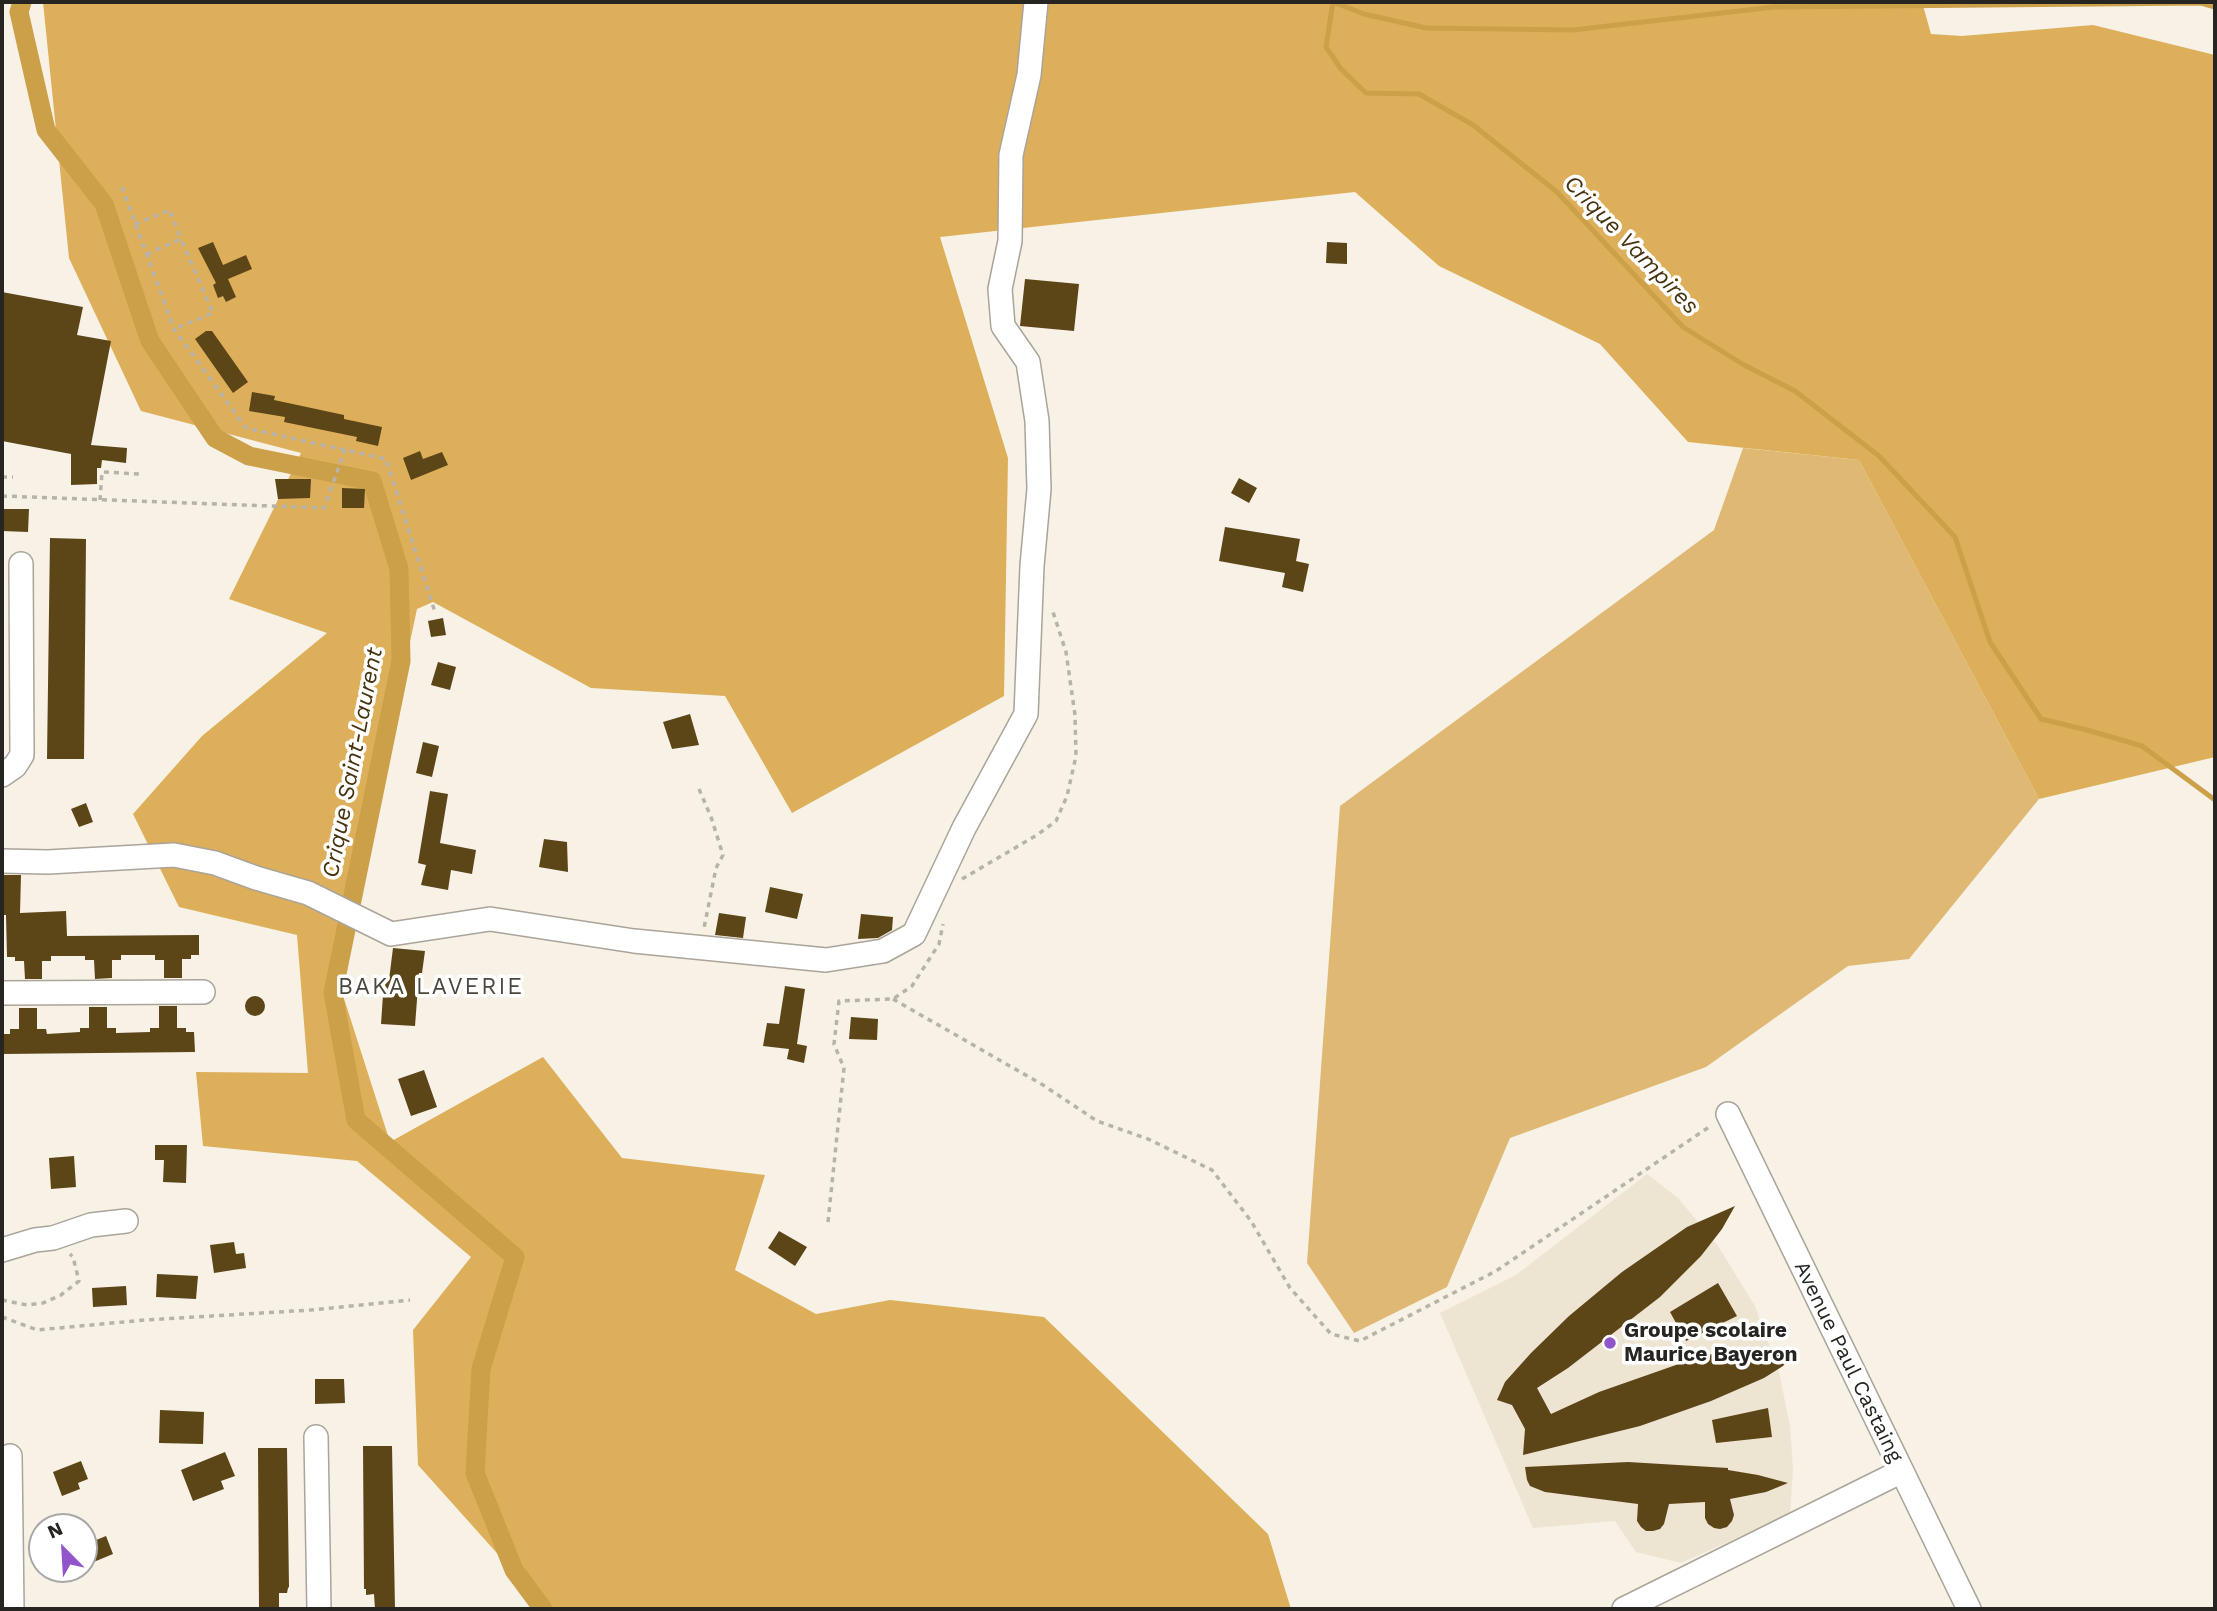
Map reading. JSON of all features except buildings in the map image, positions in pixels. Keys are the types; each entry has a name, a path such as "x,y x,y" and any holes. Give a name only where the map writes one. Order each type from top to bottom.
{"street":[{"path":"2,861 48,862 174,855 215,863 308,893 391,934 490,919 634,941 826,960 883,951 914,934 964,828 1026,714 1032,566 1039,489 1037,421 1028,362 1003,326 1000,289 1010,240 1011,155 1030,75 1036,2"},
{"path":"8,771 22,755 21,564"},
{"path":"2,993 203,992"},
{"name":"Avenue Paul Castaing","path":"1728,1114 1969,1609"},
{"path":"2,1250 35,1240 53,1238 91,1225 126,1221"},
{"path":"316,1437 319,1609"},
{"path":"10,1456 12,1609"},
{"path":"1624,1609 1902,1471"}],"path":[{"path":"122,187 174,329 246,428 386,459 435,612"},
{"path":"135,223 170,210 213,313 174,329"},
{"path":"147,254 181,239"},
{"path":"2,496 324,508 345,450"},
{"path":"100,500 102,472 141,474"},
{"path":"2,477 13,477"},
{"path":"699,789 723,855 716,868 710,891 701,947"},
{"path":"893,999 1043,1085 1097,1121 1148,1139 1212,1170 1251,1221 1290,1288 1331,1334 1360,1341 1496,1272 1728,1114"},
{"path":"2,1300 27,1306 43,1303 61,1295 79,1281 73,1257 53,1238"},
{"path":"2,1317 37,1330 410,1300"}],"shaded area":[{"path":"43,2 1922,2 1931,34 1962,36 2093,25 2215,55 2215,757 2039,799 1859,460 1688,442 1600,344 1439,266 1355,192 940,237 1008,458 1004,696 792,813 725,696 591,688 433,602 417,609 338,980 390,1142 543,1057 622,1158 765,1175 735,1270 816,1314 890,1300 1044,1317 1268,1534 1291,1609 547,1609 418,1465 413,1330 471,1257 357,1161 203,1146 196,1072 308,1073 297,935 179,907 133,814 202,736 327,633 229,599 301,453 141,411 69,258"},
{"path":"1743,448 1859,460 2039,799 1909,959 1848,966 1706,1067 1510,1138 1447,1287 1354,1333 1307,1263 1340,806 1714,530"},
{"name":"Groupe scolaire Maurice Bayeron","path":"1647,1174 1678,1198 1718,1246 1755,1306 1779,1372 1790,1426 1793,1470 1790,1514 1681,1563 1636,1552 1615,1521 1533,1528 1440,1313 1516,1275"}],"waterway":[{"name":"Crique Saint-Laurent","path":"22,2 19,12 46,130 104,204 150,341 215,438 249,456 372,481 399,569 401,661 333,993 356,1120 515,1257 481,1369 475,1473 514,1570 543,1609"},
{"name":"Crique Vampires","path":"1333,2 1326,47 1341,69 1366,93 1419,94 1473,125 1557,192 1683,327 1744,365 1795,391 1879,456 1955,537 1990,642 2041,719 2142,746 2215,800"},
{"path":"1333,2 1364,14 1426,28 1573,30 1774,7 2201,3 2215,7"}],"place":[{"name":"Groupe scolaire Maurice Bayeron","path":"1610,1343"}],"district":[{"name":"BAKA LAVERIE","path":"431,987"}]}
